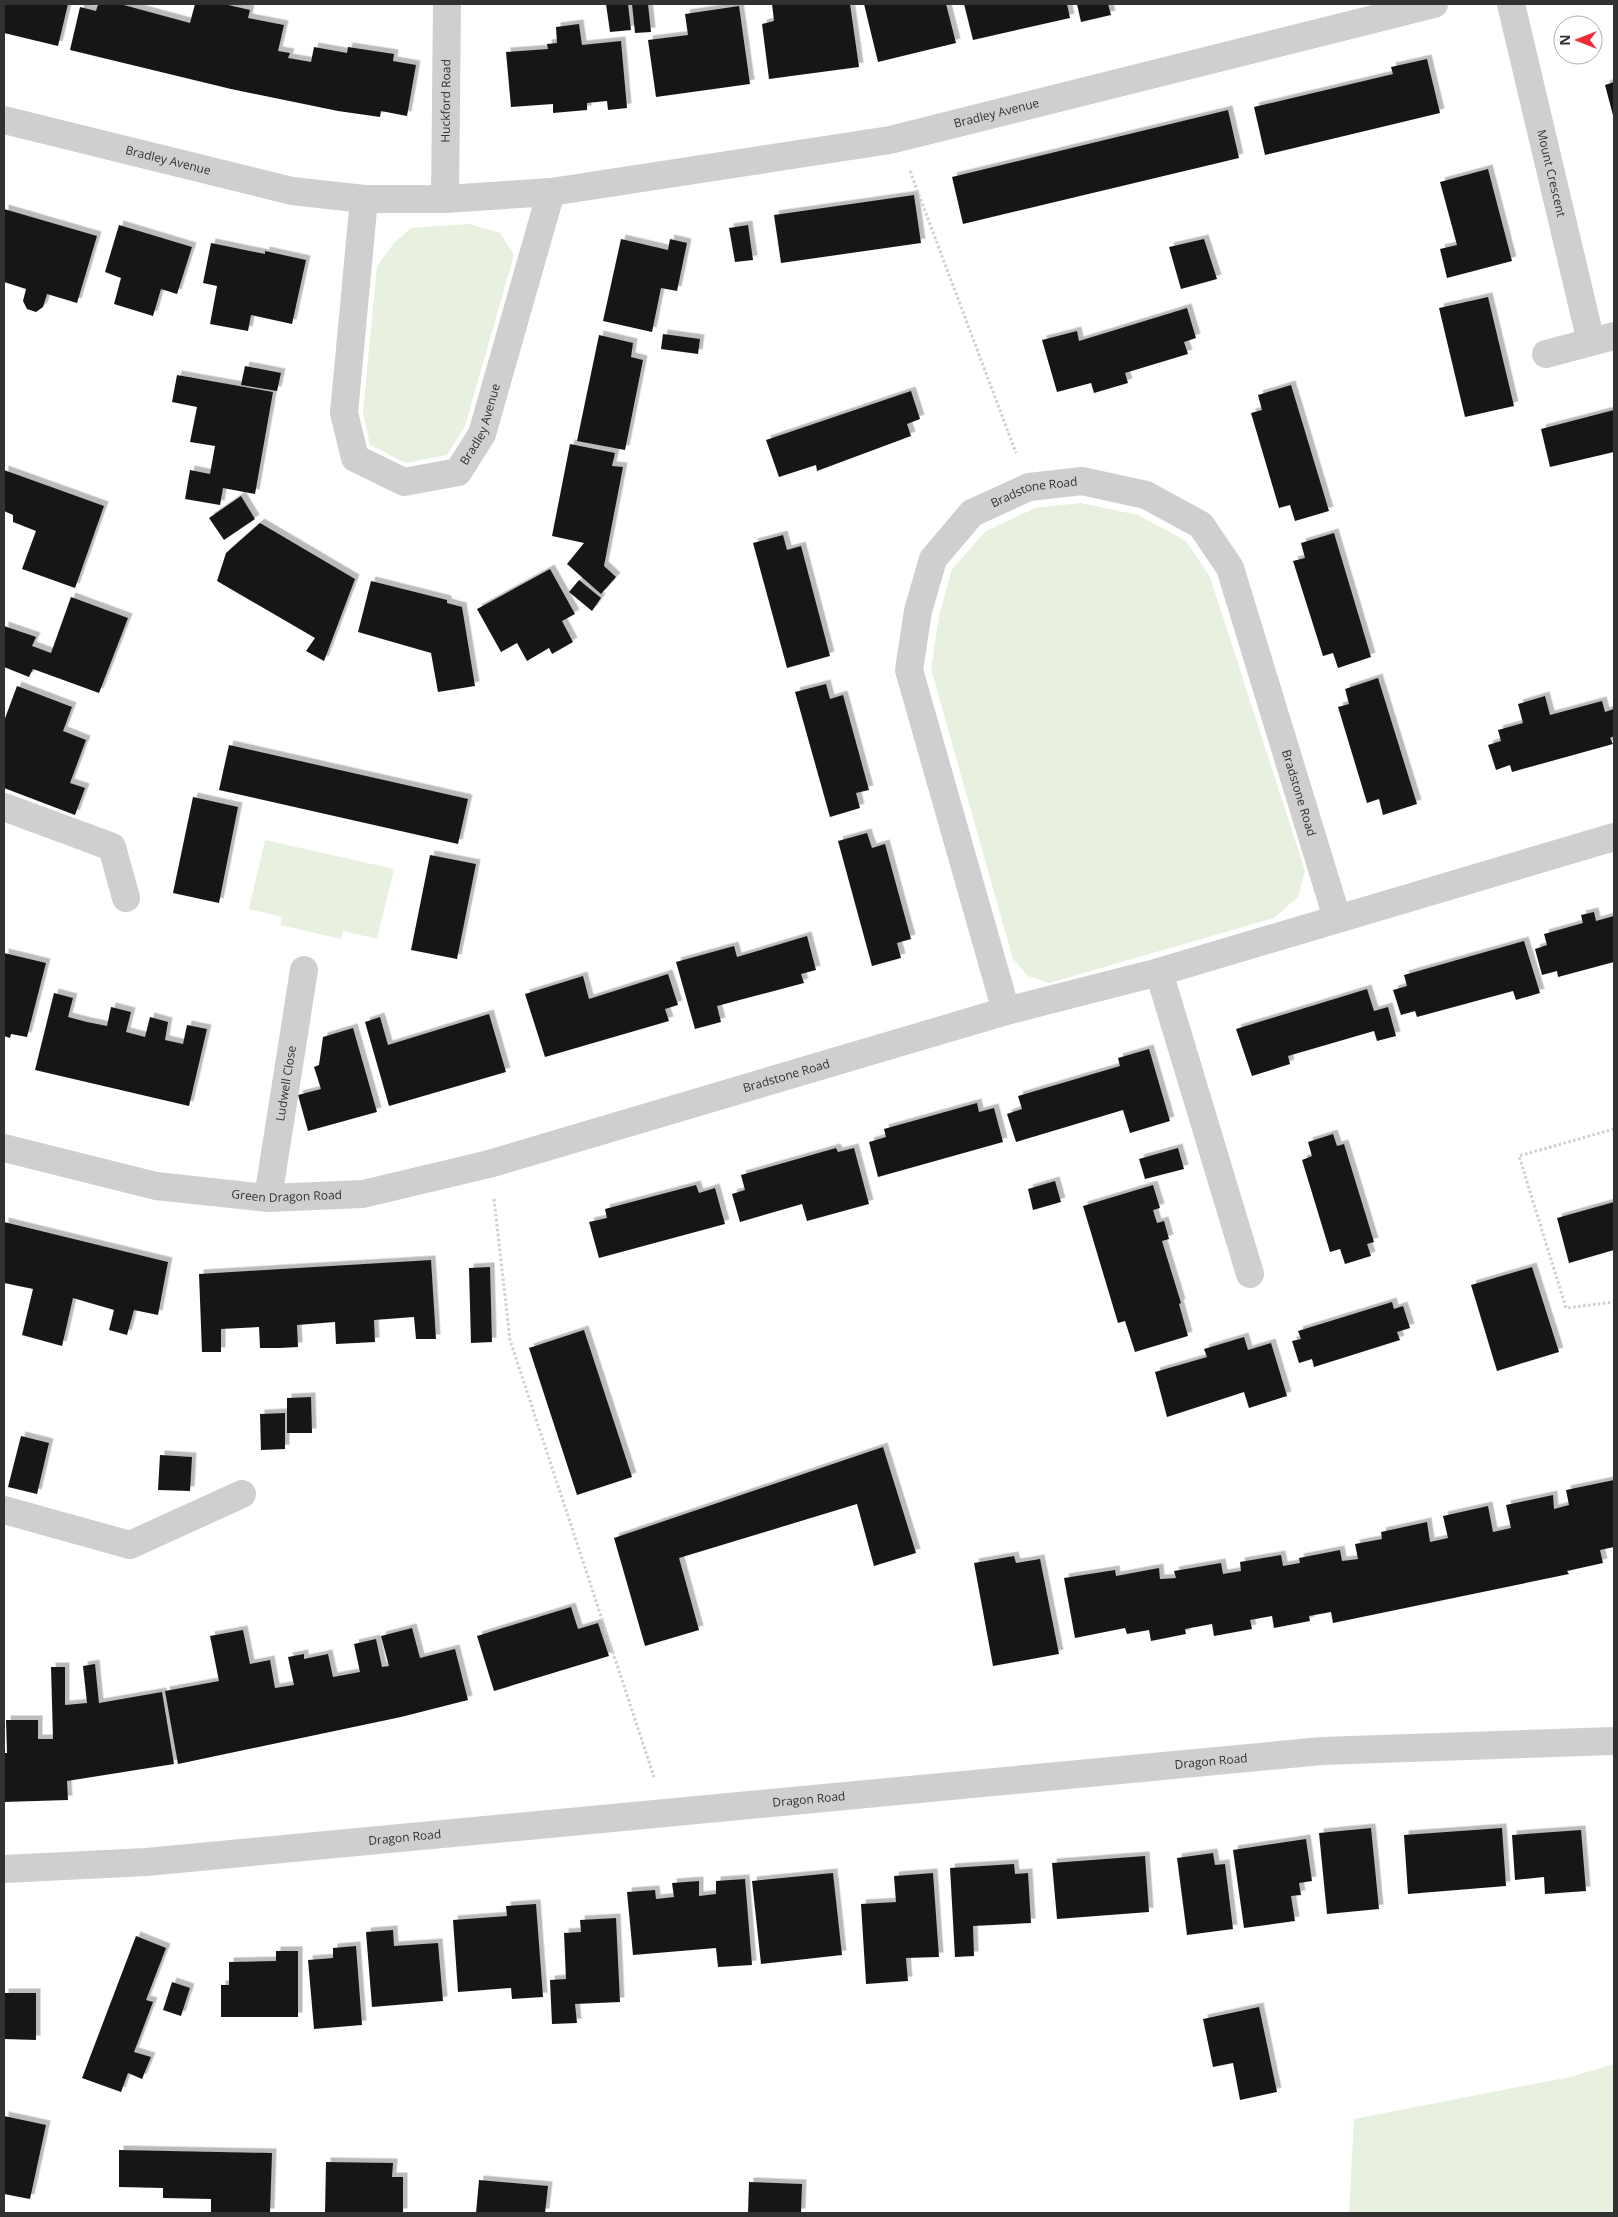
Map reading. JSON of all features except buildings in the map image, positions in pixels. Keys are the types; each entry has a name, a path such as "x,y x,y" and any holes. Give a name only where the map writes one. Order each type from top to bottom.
{"street":[{"name":"Huckford Road","path":"445,199 447,4"},
{"name":"Bradley Avenue","path":"4,120 292,191 364,199 445,199 551,192 898,139 1434,4"},
{"name":"Mount Crescent","path":"1510,4 1602,339 1546,354"},
{"name":"Bradley Avenue","path":"364,199 344,413 355,458 404,482 458,472 482,434 551,192"},
{"name":"Bradstone Road","path":"1006,1011 909,670 918,611 933,559 972,513 1029,487 1082,480 1146,495 1201,525 1230,568 1338,918"},
{"path":"4,806 112,847 126,898"},
{"name":"Bradstone Road","path":"566,1141 1006,1011 1160,972 1614,837"},
{"name":"Ludwell Close","path":"268,1198 304,970"},
{"path":"1160,972 1250,1274"},
{"name":"Green Dragon Road","path":"4,1148 156,1186 268,1198 363,1194 489,1164 566,1141"},
{"path":"4,1510 130,1545 242,1494"},
{"name":"Dragon Road","path":"4,1869 146,1862 1322,1751 1614,1741"}],"path":[{"path":"898,139 1029,487"},
{"path":"1614,1129 1519,1156 1566,1308 1614,1302"},
{"path":"489,1164 510,1340 666,1813"}],"green space":[{"path":"469,224 500,233 514,255 465,426 447,455 406,463 370,445 363,412 377,266 394,243 411,228"},
{"path":"1081,503 1138,515 1186,541 1210,577 1305,871 1298,897 1274,918 1049,983 1028,976 1013,959 931,669 939,616 952,569 986,531 1035,508"},
{"path":"265,840 394,869 377,939 343,931 341,939 280,925 282,917 249,909"},
{"path":"1614,2064 1614,2213 1349,2213 1354,2119 1570,2077"}]}
